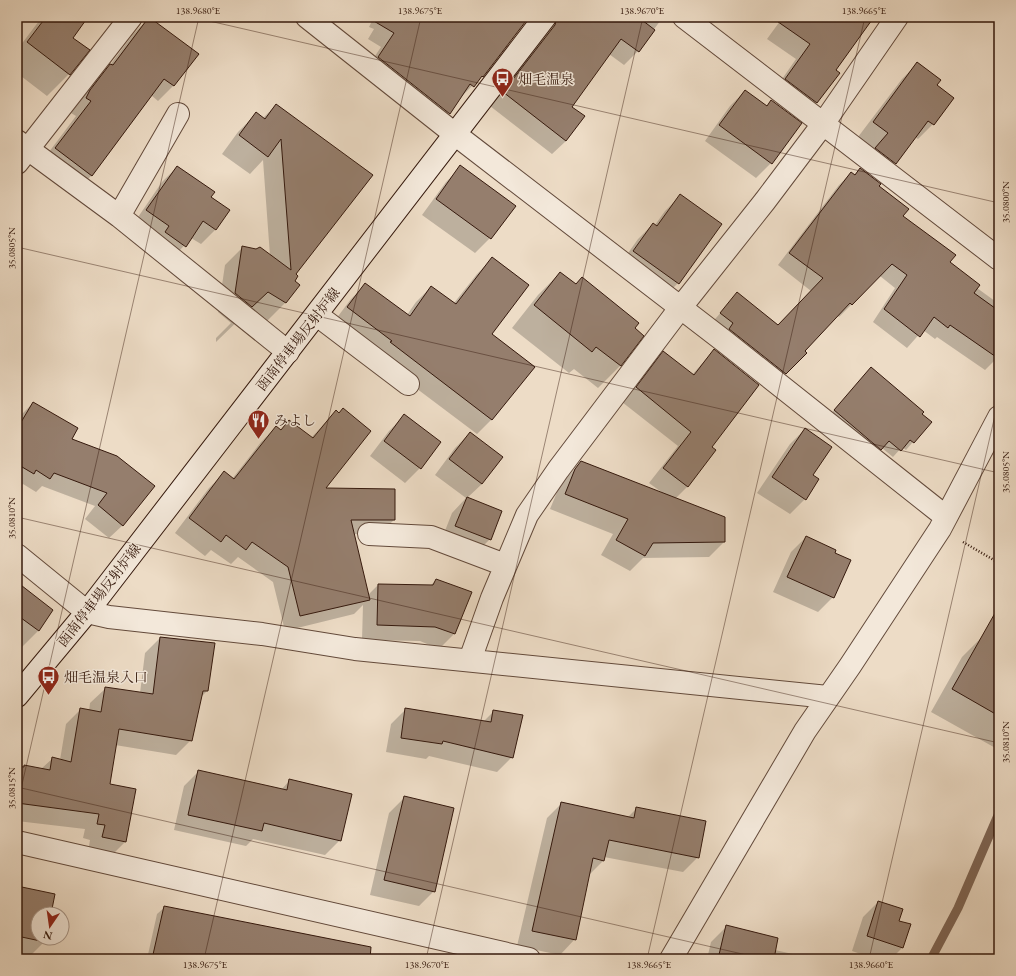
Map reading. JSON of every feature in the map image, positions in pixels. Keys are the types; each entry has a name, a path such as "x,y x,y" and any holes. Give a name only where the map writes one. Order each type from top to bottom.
{"street":[{"path":"131,17 21,151 119,216 288,352"},
{"path":"307,17 456,135 681,308 943,523"},
{"name":"函南停車場反射炉線","path":"17,696 88,612 546,17"},
{"path":"684,17 999,259"},
{"path":"470,660 505,565 527,515 558,470 823,124 897,17"},
{"path":"119,216 178,114"},
{"path":"317,315 408,384"},
{"path":"671,959 805,731 943,523 999,417"},
{"path":"369,534 431,537 505,565"},
{"path":"17,555 88,612 109,617 262,634 355,649 828,697"},
{"path":"17,842 529,959"}],"path":[{"path":"943,523 999,563"}],"building":[{"path":"46,17 88,17 73,38 90,50 70,75 27,42"},
{"path":"149,17 199,54 174,86 164,79 92,176 55,148 91,101 86,98 90,90 110,64 113,65"},
{"path":"367,17 529,17 483,77 482,76 474,87 470,84 450,114 378,57 394,33"},
{"path":"557,17 638,17 655,30 639,52 621,39 572,107 585,116 566,141 503,92 555,25"},
{"path":"771,17 874,17 836,70 840,73 817,103 785,79 810,44"},
{"path":"917,62 941,80 937,85 954,98 934,125 928,121 896,164 875,148 888,133 873,122"},
{"path":"745,90 767,106 771,100 802,123 772,164 719,125"},
{"path":"276,104 373,175 296,274 298,276 295,281 300,285 286,303 268,292 252,307 235,293 242,246 256,249 260,247 291,270 281,139 268,157 239,135 256,112 265,119"},
{"path":"460,165 516,206 491,239 436,199"},
{"path":"177,166 215,192 211,197 230,210 216,230 203,221 186,247 165,232 169,226 146,210"},
{"path":"860,168 881,184 879,186 909,209 903,216 956,255 950,262 980,285 974,293 999,311 999,359 950,325 948,328 934,317 920,337 884,309 907,275 892,264 852,305 850,303 805,351 807,353 786,374 729,329 733,323 720,313 737,292 778,325 823,278 789,253 851,172 855,175"},
{"path":"680,194 722,224 679,284 633,251 653,223 657,226"},
{"path":"492,257 529,285 492,334 535,367 492,420 347,307 365,283 410,316 431,286 456,304"},
{"path":"560,272 576,284 582,277 639,323 635,328 644,336 621,366 596,347 592,352 534,305"},
{"path":"714,349 759,385 712,447 716,450 688,487 663,468 691,432 636,387 663,351 694,375"},
{"path":"871,367 924,412 922,414 932,422 914,443 910,440 901,451 889,441 881,450 834,410"},
{"path":"33,402 78,428 72,439 117,456 155,486 123,526 98,505 107,493 54,473 50,479 36,470 34,474 17,464 17,429"},
{"path":"343,408 371,431 326,488 395,489 395,520 351,520 370,600 300,616 288,567 252,542 246,550 226,535 221,542 189,518 224,471 234,479 276,426 281,430 289,420 313,438 336,410 339,413"},
{"path":"404,414 441,442 421,469 384,441"},
{"path":"805,428 832,447 813,475 819,479 806,500 772,477"},
{"path":"470,432 503,457 482,484 449,459"},
{"path":"581,461 725,517 725,542 653,543 645,556 616,540 628,519 565,494 575,469"},
{"path":"467,497 502,511 491,540 455,526"},
{"path":"806,536 836,550 835,553 851,560 834,598 787,577"},
{"path":"436,579 472,592 455,634 435,627 377,625 378,584 433,585"},
{"path":"17,582 53,610 39,631 17,615"},
{"path":"999,606 999,716 952,689"},
{"path":"160,637 215,643 208,691 203,691 192,741 119,729 110,784 136,789 126,842 102,837 105,825 97,824 99,814 17,803 17,766 24,767 24,765 50,770 52,757 71,762 80,708 101,712 105,687 153,694"},
{"path":"405,708 491,722 493,710 523,715 513,758 443,741 442,744 401,738"},
{"path":"198,770 287,790 289,779 352,794 341,841 264,823 262,831 188,815"},
{"path":"404,796 454,808 435,892 384,880"},
{"path":"561,802 634,818 636,807 706,821 699,858 609,840 604,861 593,858 576,940 532,931"},
{"path":"17,886 55,894 53,906 30,906 30,939 17,936"},
{"path":"878,901 903,909 899,921 911,924 903,948 867,936"},
{"path":"164,906 371,947 370,959 152,959"},
{"path":"726,925 778,938 774,959 718,959"}],"waterway":[{"path":"931,959 958,908 999,813"}],"place":[{"name":"畑毛温泉","path":"503,98"},
{"name":"みよし","path":"258,440"},
{"name":"畑毛温泉入口","path":"49,696"}]}
